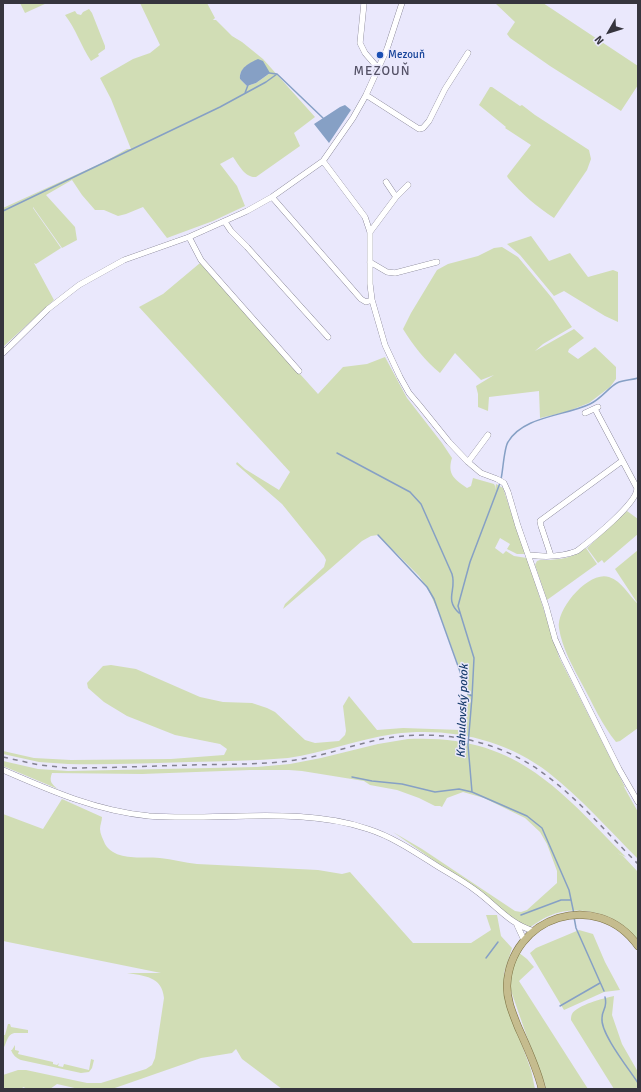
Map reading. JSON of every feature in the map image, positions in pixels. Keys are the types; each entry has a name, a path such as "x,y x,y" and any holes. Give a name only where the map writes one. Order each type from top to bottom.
{"main road":[{"path":"542,1089 508,998 507,988 509,969 515,954 522,943 534,931 552,920 578,914 594,916 616,924 628,934 638,946"}],"street":[{"path":"364,3 360,43 365,52 378,68"},
{"path":"3,353 48,310 79,285 124,260 188,237 247,211 272,197 323,162 353,118 366,95 387,49 402,3"},
{"path":"366,95 419,129 423,128 429,121 445,89 468,53"},
{"path":"323,162 365,217 370,232 370,284 372,300 385,345 406,387 449,442 468,462 482,473 504,483 562,657 619,769 638,802"},
{"path":"386,182 396,198"},
{"path":"370,232 408,185"},
{"path":"272,197 361,299 366,302 372,300"},
{"path":"225,222 230,231 247,247 328,337"},
{"path":"188,237 201,260 299,371"},
{"path":"370,262 387,272 395,273 437,262"},
{"path":"529,555 551,556 571,554 577,551 617,517 635,498 638,492 596,408 585,413"},
{"path":"468,462 488,435"},
{"path":"551,556 540,520 622,461"},
{"path":"3,770 64,796 99,808 125,813 175,817 313,817 338,821 368,829 396,841 476,890 517,924 534,931"},
{"path":"517,924 522,943"}],"green space":[{"path":"20,3 47,3 25,13"},
{"path":"140,3 207,3 215,18 213,20 216,20 232,36 263,59 315,117 294,133 300,146 256,177 252,177 245,173 233,157 220,164 237,186 245,206 213,221 167,238 143,207 118,216 104,210 95,210 72,180 46,195 75,227 77,240 62,248 33,207 61,248 36,264 34,263 54,300 3,347 3,208 106,161 127,149 131,149 111,99 100,78 133,59 150,53 160,45","holes":["252,62 270,73 256,83 247,86 240,79 240,73"]},
{"path":"495,3 543,3 638,66 638,85 621,111 550,66 510,38 507,34 515,22"},
{"path":"89,9 105,46 105,49 98,54 99,56 91,61 65,15 75,11 77,14 81,15"},
{"path":"490,87 520,106 522,105 589,150 591,159 587,170 554,218 530,200 513,184 507,176 531,145 505,128 506,127 479,105"},
{"path":"531,236 549,261 570,253 588,277 613,270 618,272 618,322 605,316 564,291 554,296 520,255 507,244"},
{"path":"502,247 518,257 552,298 572,327 543,344 535,351 574,329 584,338 569,349 568,352 578,359 595,347 616,367 616,379 610,387 589,403 566,412 540,418 539,391 489,397 488,411 478,407 478,394 476,386 494,375 481,380 455,353 440,373 429,363 403,329 437,270 448,264 478,256 494,248"},
{"path":"200,263 318,394 343,367 367,364 385,357 407,398 452,458 450,468 455,479 467,488 471,486 473,478 494,484 495,490 496,484 503,488 525,554 517,554 507,549 510,544 500,538 495,548 503,554 506,551 514,556 527,558 559,657 625,787 619,786 624,787 638,812 638,859 595,814 561,783 532,761 495,744 456,734 415,732 394,734 367,739 301,756 251,760 68,764 39,762 3,754 3,751 34,758 71,760 171,759 224,755 227,749 220,744 175,735 127,716 104,702 88,688 87,683 103,666 111,665 136,669 200,697 223,702 252,703 267,708 275,712 305,740 315,743 339,741 345,735 346,731 343,706 349,696 377,730 403,728 461,730 465,725 468,698 465,684 442,620 428,589 419,576 378,535 371,536 362,541 283,609 285,604 324,567 326,560 282,504 236,464 237,462 245,469 279,490 290,472 139,307 163,294"},
{"path":"627,511 638,519 638,534 604,563 602,560 598,563 587,548"},
{"path":"586,548 597,564 547,600 535,565 537,561 569,557"},
{"path":"638,550 638,604 615,569"},
{"path":"601,576 609,577 618,582 638,604 638,728 620,741 616,742 602,721 568,657 560,635 559,620 568,602 575,593 592,579"},
{"path":"408,739 445,740 478,745 506,756 531,770 578,808 626,857 617,853 623,856 638,872 638,940 623,925 604,915 595,912 576,910 549,916 527,929 459,878 393,832 422,849 515,911 521,912 527,910 557,883 557,871 547,844 540,832 525,818 484,798 463,792 447,798 442,807 435,806 397,790 370,785 364,781 289,770 142,774 52,773 51,782 58,789 3,766 3,761 38,769 68,771 257,767 290,764 378,744"},
{"path":"62,799 102,817 100,831 105,844 110,850 122,856 160,858 197,864 318,870 342,874 350,872 413,943 471,943 491,930 486,915 497,915 501,936 512,948 504,973 506,1001 531,1070 535,1089 282,1089 242,1059 236,1049 232,1053 201,1058 112,1089 79,1089 57,1084 50,1089 28,1089 23,1087 22,1089 3,1089 3,1075 18,1070 26,1070 87,1083 101,1083 146,1069 152,1065 155,1058 164,998 163,991 160,985 151,978 127,973 161,973 3,941 3,814 43,829"},
{"path":"579,930 593,934 605,962 620,990 604,992 564,1010 530,953 536,948"},
{"path":"518,952 534,967 519,981 588,1089 546,1089 510,988 511,966"},
{"path":"614,996 612,1015 622,1044 638,1072 638,1089 614,1089 571,1020 572,1014 579,1008 591,1002"},
{"path":"8,1024 10,1024 11,1027 28,1030 28,1033 11,1034 3,1049 3,1035 5,1035"},
{"path":"15,1045 15,1050 19,1051 18,1054 53,1062 53,1064 57,1065 59,1063 58,1066 63,1067 64,1064 89,1070 91,1059 94,1060 92,1068 89,1072 81,1073 21,1060 15,1056 11,1050"}],"water":[{"path":"258,59 263,61 270,73 256,83 247,86 240,79 241,72 248,64"},
{"path":"345,105 351,110 329,143 314,124"}],"waterway":[{"path":"269,73 277,74"},
{"path":"3,211 220,107 266,82 277,74 323,118"},
{"path":"245,93 248,85"},
{"name":"Krahulovský potok","path":"501,479 507,445 515,433 534,422 590,404 617,383 638,378"},
{"path":"337,453 410,492 421,504 452,574 452,603 459,613"},
{"name":"Krahulovský potok","path":"500,483 470,562 458,606 474,658 468,745 472,792 527,816 542,828 569,890 574,914"},
{"path":"378,535 427,587 434,599 468,694 472,696"},
{"path":"352,777 402,784 435,792 459,789 472,792"},
{"path":"521,915 561,900 571,900"},
{"name":"Krahulovský potok","path":"574,917 576,928 604,991"},
{"path":"486,958 498,942"},
{"path":"560,1006 600,983"},
{"name":"Krahulovský potok","path":"605,997 606,1004 602,1018 606,1033 616,1051 638,1083"}],"railway":[{"path":"3,757 39,765 68,768 252,764 301,759 367,742 394,737 414,735 455,737 493,747 530,764 547,776 582,807 638,864"}],"place":[{"name":"Mezouň","path":"380,55"}],"district":[{"name":"MEZOUŇ","path":"382,72"}]}
